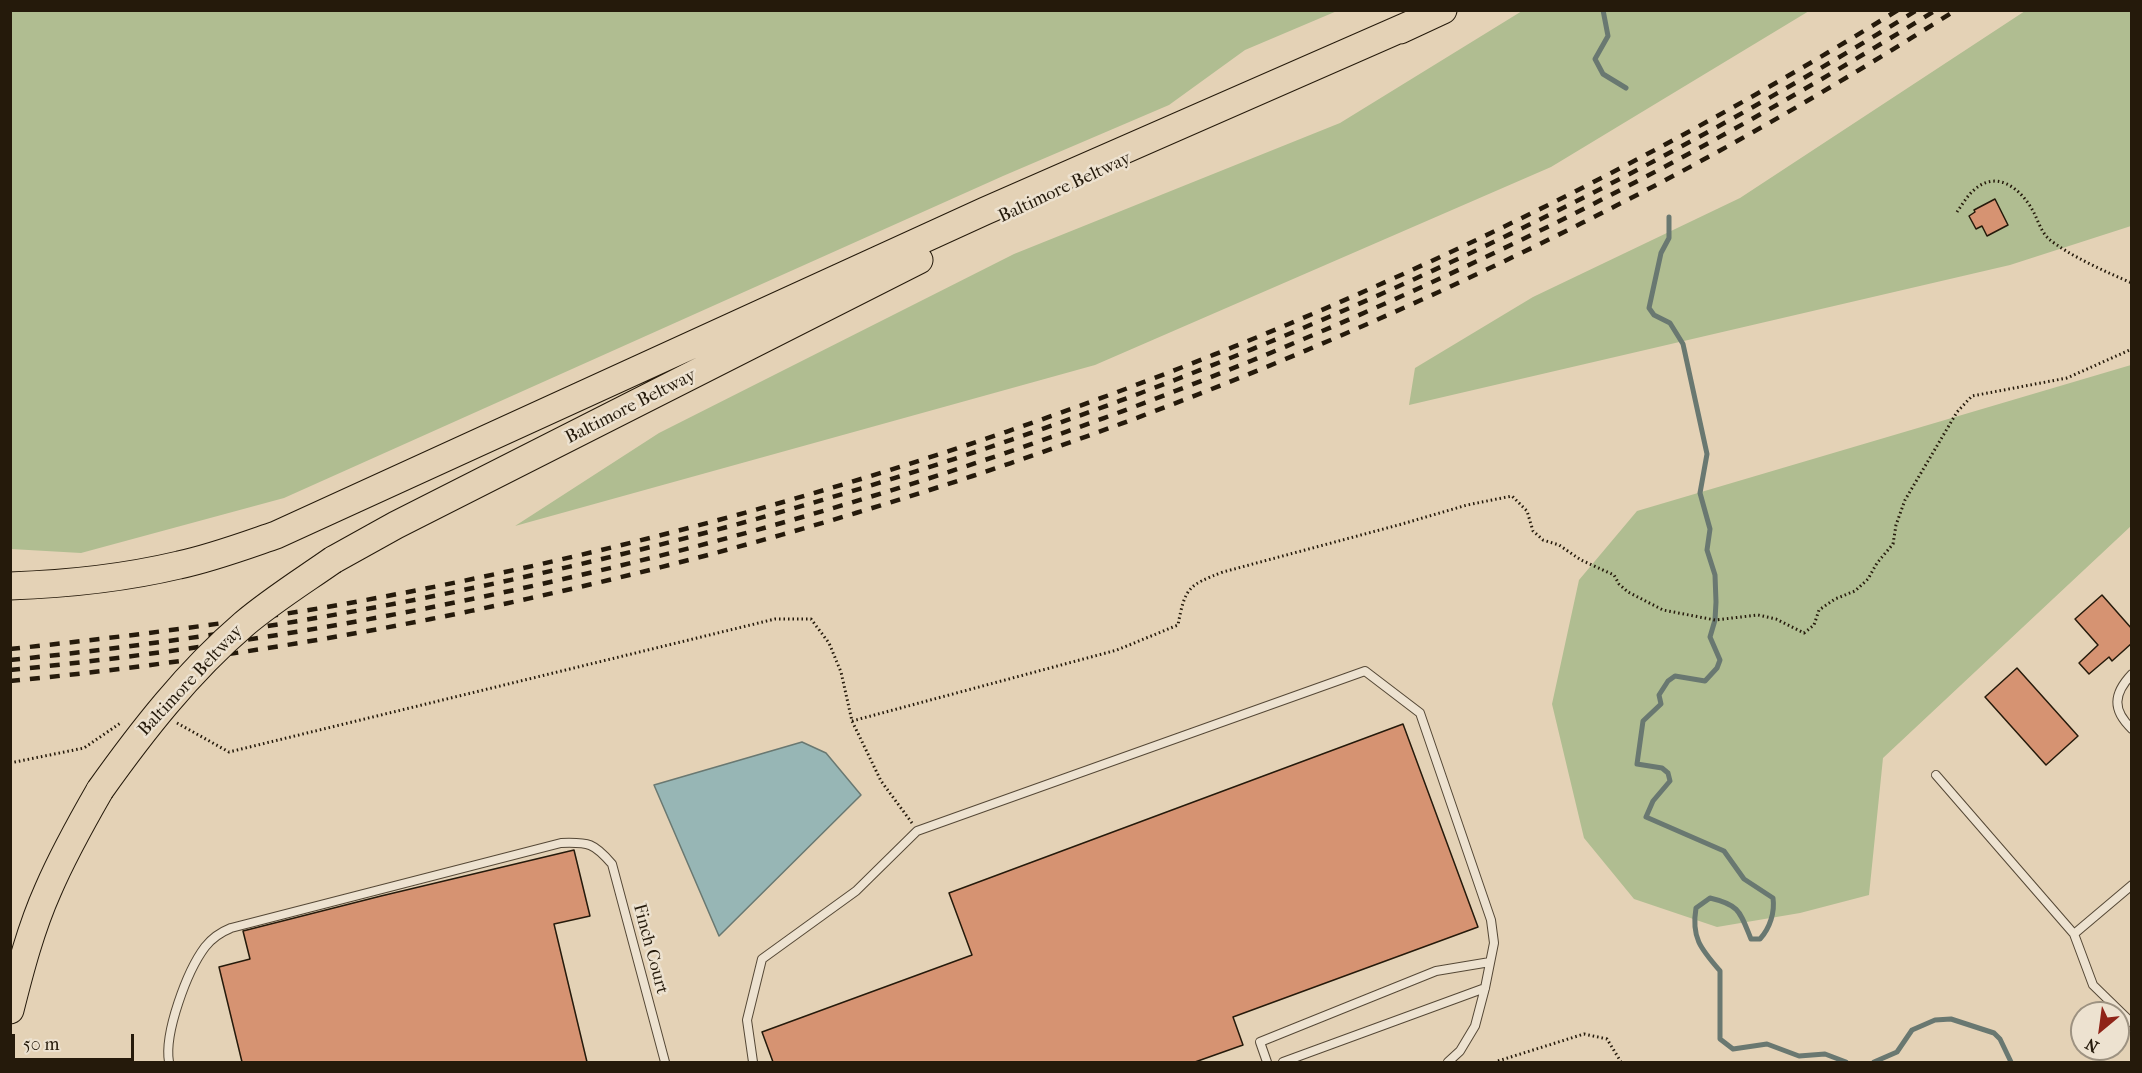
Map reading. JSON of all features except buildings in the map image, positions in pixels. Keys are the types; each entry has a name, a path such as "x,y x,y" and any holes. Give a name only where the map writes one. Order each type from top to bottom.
{"highway":[{"name":"Baltimore Beltway","path":"10,1010 27,949 47,892 64,853 100,790 170,698 218,648 244,624 333,560 396,525 990,224 1443,10"},
{"path":"10,586 136,574 181,565 276,535 974,215 1416,22"}],"lane":[{"path":"753,1062 747,1020 762,959 855,891 917,831 1365,671 1420,713 1491,920 1494,943 1475,1026 1460,1051 1448,1062"},
{"path":"2132,674 2122,685 2116,702 2122,720 2132,729"},
{"path":"1936,775 2074,934 2093,984 2132,1023"},
{"name":"Finch Court","path":"169,1062 170,1035 189,976 206,947 224,931 561,843 582,843 598,848 612,864 665,1062"},
{"path":"2074,934 2132,885"},
{"path":"1267,1062 1260,1042 1436,971 1490,962"},
{"path":"1283,1062 1485,988"}],"path":[{"path":"1956,212 1980,185 1995,180 2009,184 2025,200 2049,238 2073,254 2132,283"},
{"path":"852,721 1117,650 1178,625 1182,601 1195,583 1223,572 1467,505 1512,496 1527,511 1533,531 1543,540 1559,545 1581,560 1614,575 1619,584 1628,592 1663,610 1715,620 1758,615 1776,619 1804,633 1814,625 1819,610 1835,599 1855,591 1869,579 1877,563 1893,544 1896,525 1905,500 1957,412 1972,396 2067,378 2132,349"},
{"path":"177,723 229,752 775,619 811,619 829,643 841,672 852,721 881,781 917,831"},
{"path":"10,763 84,748 130,717"},
{"path":"1498,1061 1584,1034 1606,1039 1622,1062"}],"green space":[{"path":"10,11 1337,11 1245,50 1169,105 1003,176 284,498 81,553 11,549"},
{"path":"1522,11 1809,11 1551,167 1095,365 515,526 659,433 1014,254 1340,123"},
{"path":"2025,11 2131,11 2131,226 2010,265 1409,405 1415,368 1533,297 1740,198"},
{"path":"2131,365 2131,526 1883,758 1869,895 1800,913 1717,927 1634,899 1584,838 1552,704 1579,580 1637,511"}],"water":[{"path":"802,742 826,753 861,795 719,936 654,785"}],"waterway":[{"path":"1603,10 1608,36 1595,59 1603,74 1626,88"},
{"path":"1669,217 1669,238 1661,253 1649,308 1654,315 1670,323 1683,344 1707,454 1700,493 1710,529 1707,550 1715,575 1715,620 1710,637 1720,660 1717,668 1705,681 1675,676 1668,681 1659,695 1661,704 1643,721 1637,764 1662,768 1668,773 1670,781 1653,801 1646,817 1724,851 1744,879 1773,898 1771,920 1760,939 1751,939 1738,911 1728,904 1710,898 1696,908 1696,935 1703,949 1720,971 1720,1039 1733,1049 1767,1044 1799,1056 1825,1054 1846,1062"},
{"path":"1874,1062 1897,1052 1912,1030 1935,1020 1951,1019 1994,1033 2000,1039 2011,1062"}],"railway":[{"path":"10,649 166,631 321,608 528,567 734,516 937,455 1138,384 1335,304 1527,215 1715,117 1898,10"},
{"path":"10,660 262,627 512,580 758,518 1001,443 1238,355 1471,253 1697,138 1917,10"},
{"path":"10,670 266,637 518,589 767,527 1011,451 1251,361 1485,257 1713,140 1936,10"},
{"path":"10,681 221,655 431,619 638,573 843,517 1046,451 1245,376 1440,291 1631,198 1714,154 1836,84 1956,10"}]}
